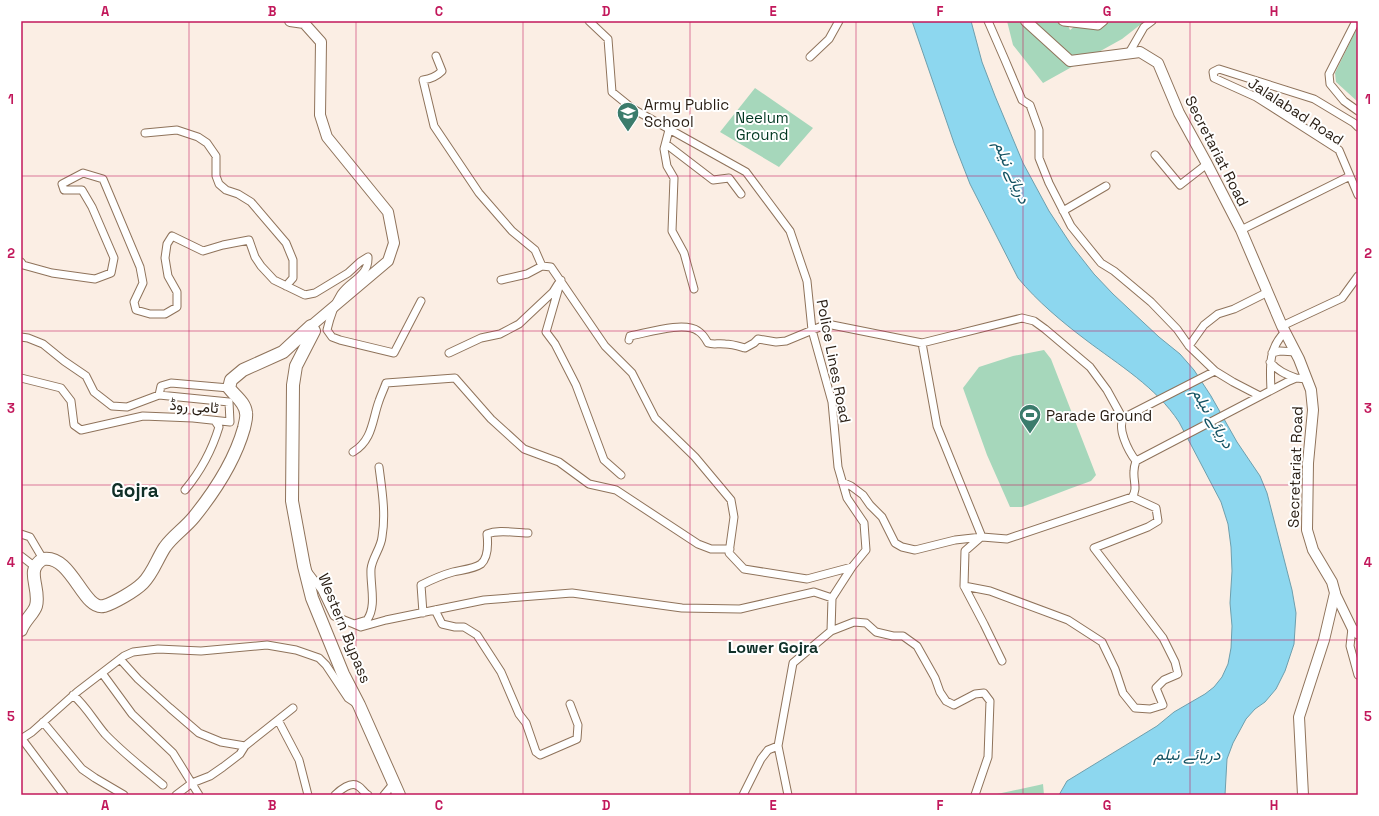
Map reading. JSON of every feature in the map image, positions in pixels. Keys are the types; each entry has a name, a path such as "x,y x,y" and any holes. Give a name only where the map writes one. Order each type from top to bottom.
{"highway":[{"path":"21,630 24,623 36,608 37,594 33,572 39,563 52,559 63,566 75,579 91,602 96,606 102,607 111,604 142,584 150,575 165,546 197,513 211,494 233,458 242,434 246,413 240,400 229,388 231,380 236,374 243,370 283,352 312,326"},
{"name":"Western Bypass","path":"312,326 314,331 296,366 292,385 292,502 304,566 312,598 343,674 359,705 400,795"}],"main road":[{"path":"290,21 304,22 321,42 320,115 327,137 388,212 394,242 388,261 312,326"},
{"name":"Secretariat Road","path":"1026,21 1070,61 1140,52 1158,64 1179,113 1207,164 1240,230 1284,329 1296,352 1311,390 1313,410 1308,463 1307,530 1313,550 1332,582 1335,593"},
{"path":"1303,795 1299,717 1324,640 1335,593"}],"street":[{"name":"Police Lines Road","path":"589,21 608,39 612,92 633,110 746,172 790,231 807,281 812,330 832,402 838,467 847,498 864,523 866,550 852,567 832,598"},
{"path":"810,57 829,39 839,21"},
{"path":"988,21 1022,100 1030,105 1039,130 1039,158 1049,183 1071,226 1101,263 1114,271 1151,302 1177,329 1189,346 1214,372 1233,382 1257,398"},
{"path":"1062,21 1098,26 1104,21"},
{"path":"1129,53 1144,27 1152,21"},
{"path":"1356,21 1329,74 1330,84 1344,101 1358,111"},
{"path":"436,56 442,71 435,77 423,80 434,126 479,193 512,231 535,250 542,266"},
{"name":"Jalalabad Road","path":"1358,127 1354,123 1314,99 1219,69 1213,72 1214,78 1256,97 1339,150 1358,195"},
{"path":"145,133 177,130 198,137 207,143 216,156 216,176 219,184 226,190 238,194 251,202 286,243 293,260 293,278 286,286"},
{"path":"669,130 664,149 667,166 674,178 672,231 684,253 694,289"},
{"path":"666,144 713,180 729,178 741,194"},
{"path":"1155,155 1180,185 1207,164"},
{"path":"21,262 23,265 52,272 95,278 111,273 114,258 92,207 82,190 64,190 62,184 83,173 103,179 140,266 143,283 134,302 136,310 150,314 165,314 177,307 177,292 168,276 164,258 166,244 172,236 203,251 249,240 255,257 274,280 305,295 315,293 348,273 360,262 368,258 369,265 362,275 342,293 333,309 327,330 332,337 340,340 394,353 422,301"},
{"path":"1240,230 1350,176"},
{"path":"1063,211 1106,186"},
{"path":"501,280 527,274 542,266 551,267 605,346 632,373 655,418 695,457 731,500 734,517 730,553 744,568 807,579 852,567"},
{"path":"1271,390 1270,362 1277,340 1284,329 1342,298 1358,276"},
{"path":"450,353 481,338 500,334 519,324 553,292 561,280"},
{"path":"561,280 546,332 555,344 576,385 604,460 621,475"},
{"path":"1189,346 1204,324 1218,314 1234,309 1268,292"},
{"path":"629,340 630,336 657,331 668,327 685,327 697,330 704,335 708,343 714,345 723,343 745,348 758,339 776,342 786,341 827,324 922,343 1022,318 1034,321 1090,367 1107,390 1123,419 1122,423 1126,445 1136,461 1134,470 1136,489 1132,497 1006,539 982,537 955,540 914,550 902,547 895,543 882,517 870,505 863,495 851,486 842,482"},
{"path":"21,338 28,338 43,344 86,376 94,392 112,406 127,407 159,395"},
{"path":"922,343 937,426 982,537"},
{"path":"1272,353 1280,351 1296,352"},
{"path":"1270,362 1284,374 1296,378 1307,379"},
{"path":"1123,419 1214,372"},
{"name":"ٹامی روڈ","path":"21,378 61,388 71,401 74,425 81,430 143,416 193,418 230,422 229,402 159,395 161,386 171,383 229,388"},
{"path":"353,452 360,448 373,427 379,401 386,383 455,378 491,419 524,449 559,462 589,484 616,490 698,544 711,549 730,549"},
{"path":"1136,461 1296,378"},
{"path":"184,490 193,480 214,444 219,427 215,421"},
{"path":"354,624 367,620 372,612 371,567 382,539 384,527 379,467"},
{"path":"964,586 990,591 1068,620 1102,642 1115,669 1123,693 1135,708 1150,709 1163,705 1156,688 1164,680 1178,674 1175,662 1163,638 1094,548 1148,527 1158,521 1156,508 1132,497"},
{"path":"423,613 421,585 453,572 481,564 486,555 488,544 487,534 494,531 528,533"},
{"path":"21,534 30,537 39,563"},
{"path":"982,537 965,551 964,586 1002,662"},
{"path":"21,556 39,563"},
{"path":"304,566 321,590 334,616 361,627 484,600 572,593 682,608 740,609 814,592 832,598 831,631"},
{"path":"1335,593 1355,631 1350,646 1358,675"},
{"path":"435,610 442,624 455,627 464,627 477,635 501,672 519,714 526,723 536,752 540,754 577,739 578,724 570,704"},
{"path":"788,795 778,746 793,663 831,631 854,622 866,623 876,632 892,636 903,636 917,646 946,701 954,705 974,694 984,693 990,701 988,757 975,795"},
{"path":"64,795 21,739 102,672 133,652 158,649 201,651 267,645 296,650 319,658 326,665 348,698 359,705"},
{"path":"120,659 138,679 199,733 221,742 245,746"},
{"path":"102,672 132,714 173,753 199,795"},
{"path":"73,695 81,702 96,724 122,751 163,785"},
{"path":"176,795 192,783 210,776 240,754 245,746 293,708"},
{"path":"278,720 299,760 308,795"},
{"path":"42,722 82,769 124,795"},
{"path":"743,795 760,759 768,750 778,746"},
{"path":"384,795 394,783"},
{"path":"335,795 351,784 358,785 368,795"}],"green space":[{"path":"1007,21 1066,21 1070,30 1081,21 1145,21 1122,39 1043,83 1013,45"},
{"path":"1358,26 1358,102 1336,82 1335,73"},
{"name":"Neelum Ground","path":"755,88 813,128 779,167 720,132"},
{"name":"Parade Ground","path":"1044,350 1051,359 1096,475 1091,481 1022,507 1010,507 987,455 963,388 979,367 1013,356"},
{"path":"1043,784 1044,795 997,794 1039,785"}],"water":[{"name":"دریائے نیلم","path":"912,21 971,21 982,62 995,96 1023,163 1049,211 1072,246 1094,274 1159,337 1180,354 1194,370 1211,396 1237,442 1260,476 1267,493 1292,590 1296,613 1294,644 1285,671 1276,689 1265,702 1255,709 1246,719 1233,743 1227,759 1225,795 1059,795 1067,781 1157,726 1174,712 1205,694 1214,687 1222,677 1228,664 1231,648 1232,626 1230,603 1232,571 1228,524 1221,502 1179,422 1170,409 1136,377 1059,319 1033,295 1018,278 970,184 954,143"}],"place":[{"name":"Army Public School","path":"628,132"},
{"name":"Parade Ground","path":"1030,434"}],"district":[{"name":"Gojra","path":"135,490"},
{"name":"Lower Gojra","path":"773,647"}]}
